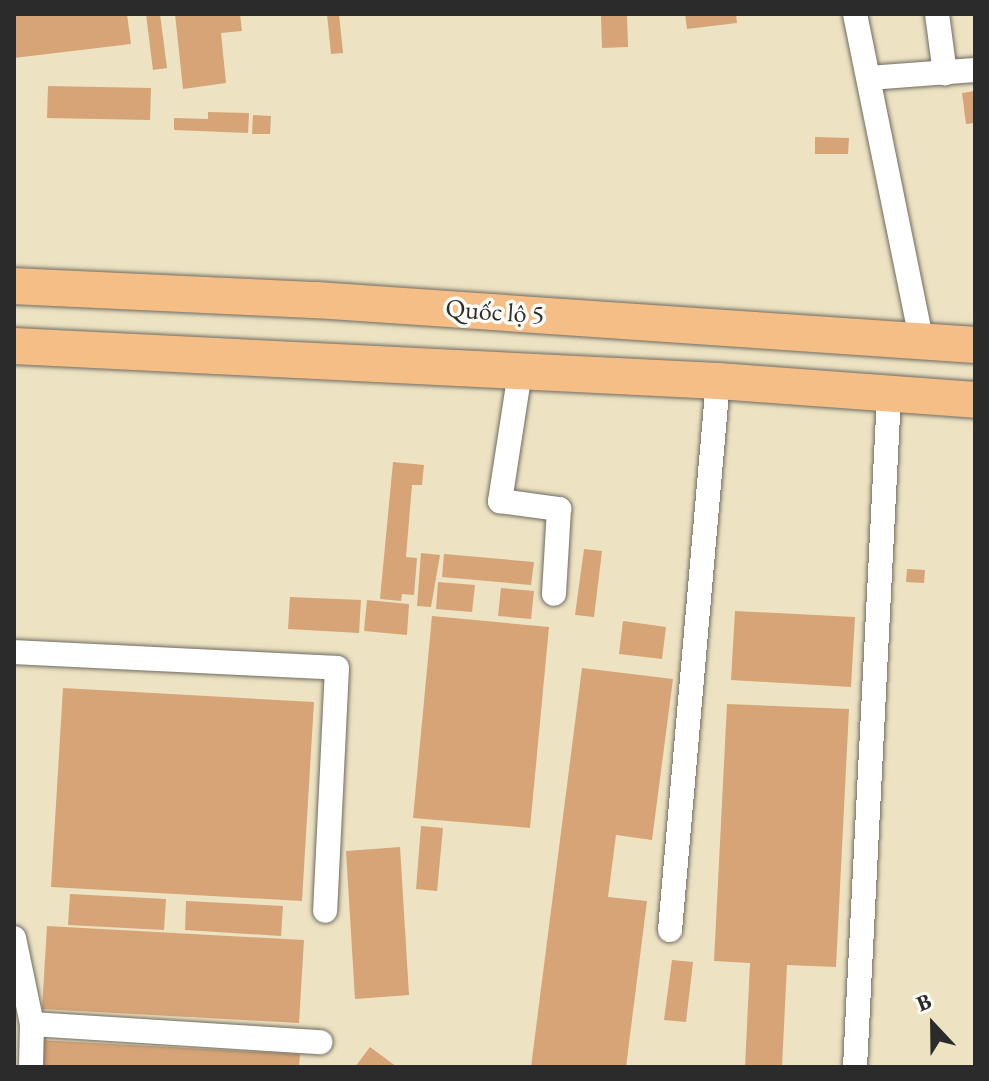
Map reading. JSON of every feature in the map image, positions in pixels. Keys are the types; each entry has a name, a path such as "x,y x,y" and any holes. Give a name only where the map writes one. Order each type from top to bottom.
{"highway":[{"name":"Quốc lộ 5","path":"14,286 316,300 975,345"},
{"path":"14,346 718,381 975,400"}],"lane":[{"path":"855,14 922,342"},
{"path":"937,14 945,73"},
{"path":"869,78 975,70"},
{"path":"520,372 500,501 559,509 554,594"},
{"path":"670,930 718,381"},
{"path":"855,1067 889,395"},
{"path":"14,652 337,668 325,911"},
{"path":"14,938 32,1024 31,1067"},
{"path":"32,1024 320,1042"}],"building":[{"path":"14,14 127,14 131,44 14,58"},
{"path":"146,14 160,14 167,68 153,70"},
{"path":"175,14 240,14 242,31 221,33 226,83 183,89"},
{"path":"327,14 339,14 343,53 331,54"},
{"path":"601,14 627,14 628,47 602,48"},
{"path":"685,14 736,14 737,23 687,29"},
{"path":"48,86 151,88 150,120 47,118"},
{"path":"975,91 975,123 966,124 962,93"},
{"path":"208,112 249,113 248,133 174,130 174,118 208,119"},
{"path":"253,115 271,116 270,134 252,134"},
{"path":"815,137 849,138 848,154 815,154"},
{"path":"393,462 424,465 422,485 412,485 406,557 417,558 414,595 402,594 401,601 380,599"},
{"path":"584,549 602,551 594,617 575,615"},
{"path":"421,553 440,555 431,607 417,606"},
{"path":"444,554 534,562 531,585 442,577"},
{"path":"907,569 925,570 924,583 906,582"},
{"path":"438,582 475,585 472,612 436,609"},
{"path":"501,588 534,591 531,619 498,616"},
{"path":"290,597 361,600 359,633 288,629"},
{"path":"367,600 409,604 407,635 364,631"},
{"path":"735,611 855,617 851,687 731,680"},
{"path":"432,616 549,627 530,828 413,818"},
{"path":"623,621 666,627 662,659 619,654"},
{"path":"582,668 673,679 652,840 616,835 608,897 647,901 626,1067 531,1067"},
{"path":"63,688 314,702 302,901 51,887"},
{"path":"727,704 849,709 836,967 787,965 782,1067 745,1067 750,963 714,961"},
{"path":"421,826 443,828 437,891 416,889"},
{"path":"400,847 409,995 355,999 346,851"},
{"path":"70,894 166,899 164,930 68,925"},
{"path":"186,901 283,906 281,936 185,930"},
{"path":"47,926 304,940 299,1023 42,1009"},
{"path":"672,960 693,962 686,1022 664,1020"},
{"path":"39,1040 300,1054 299,1067 37,1067"},
{"path":"370,1047 397,1067 355,1067"}]}
